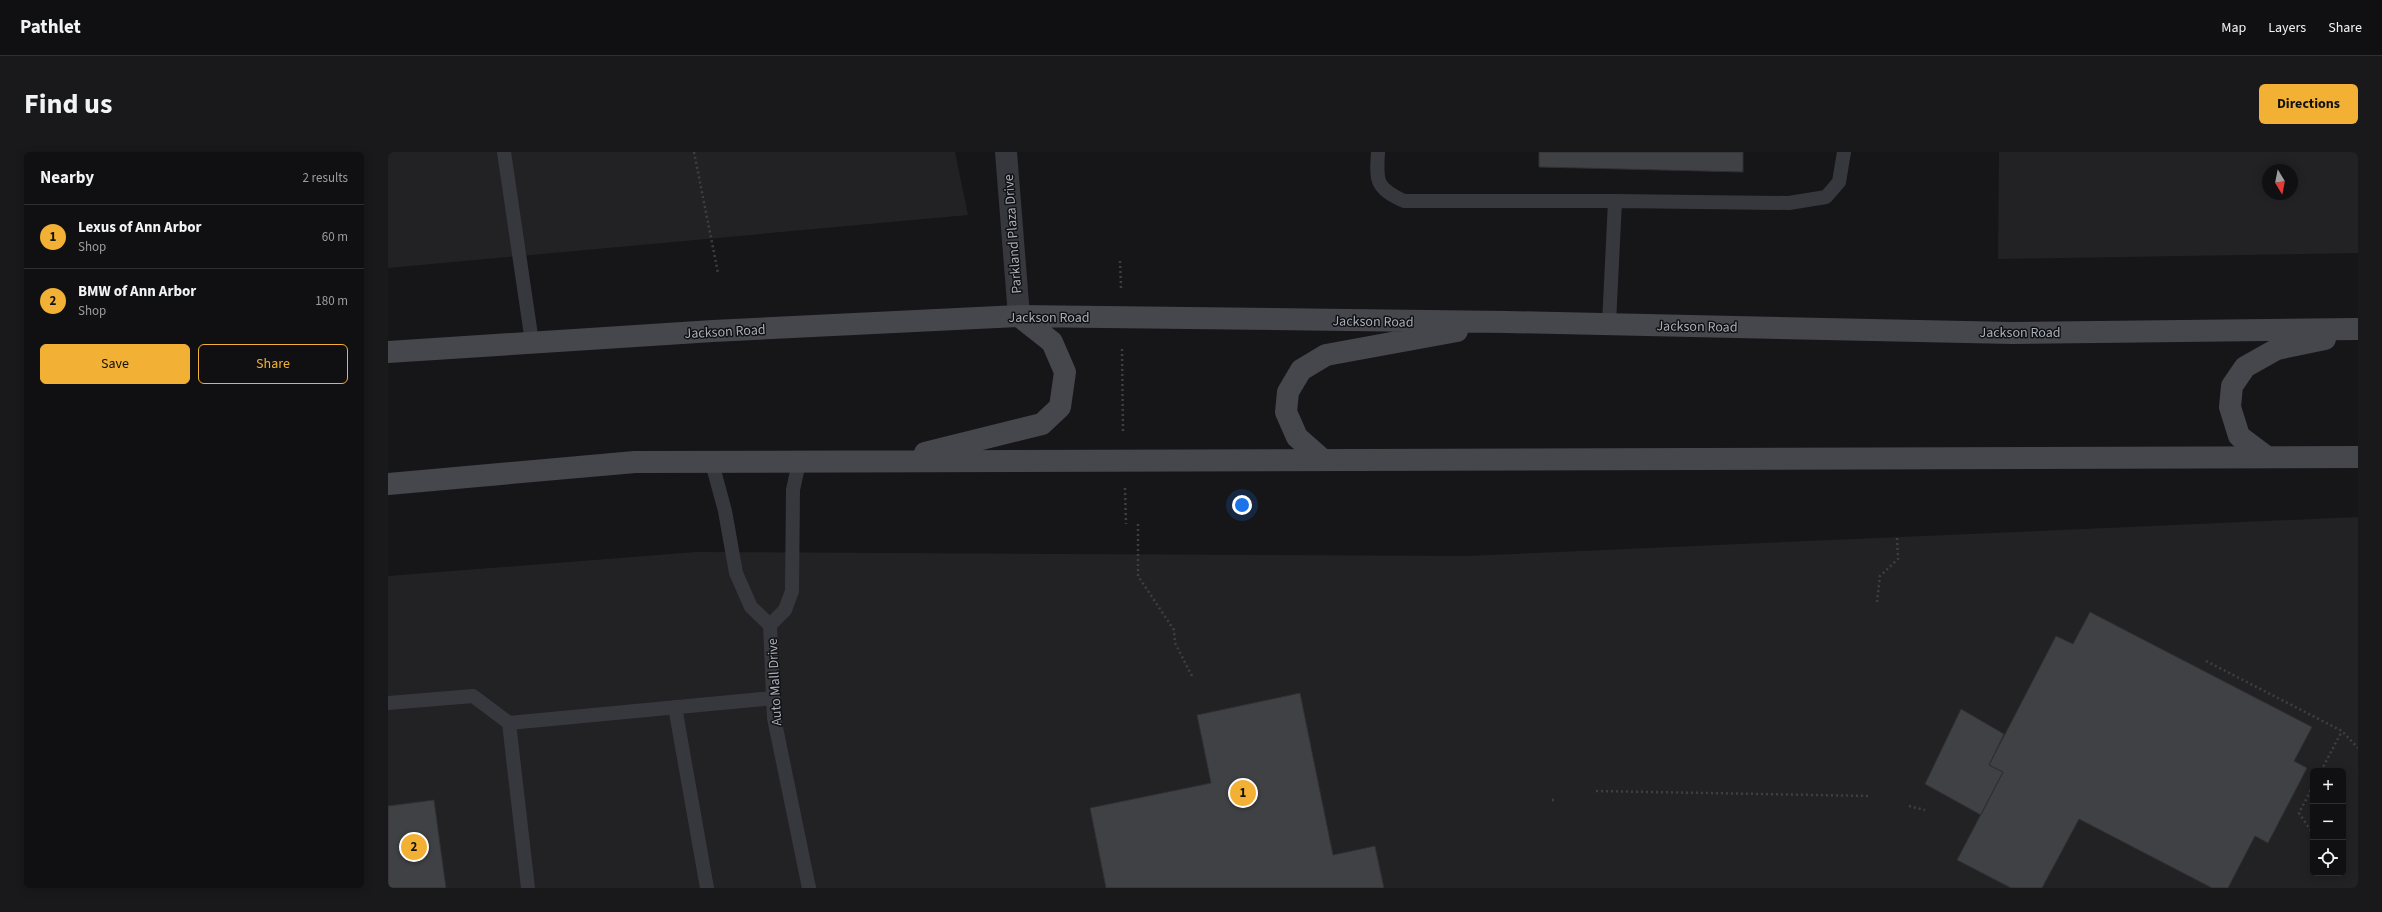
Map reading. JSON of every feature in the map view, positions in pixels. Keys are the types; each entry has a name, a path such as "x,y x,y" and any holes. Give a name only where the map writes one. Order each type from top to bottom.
{"main road":[{"name":"Jackson Road","path":"388,352 532,342 1019,316 1507,322 2012,333 2358,329"},
{"path":"893,462 1042,424 1060,407 1065,372 1052,342 1019,316"},
{"path":"1323,460 1297,437 1286,412 1288,392 1301,370 1326,355 1507,322"},
{"path":"2267,457 2239,436 2230,407 2232,386 2245,367 2277,348 2358,333"},
{"path":"388,484 635,462 712,463 2358,457"}],"street":[{"name":"Parkland Plaza Drive","path":"1006,152 1019,316"}],"lane":[{"path":"504,152 532,342"},
{"path":"1378,152 1377,174 1385,192 1404,202 1615,201 1789,203 1826,197 1839,182 1844,152"},
{"path":"1609,324 1615,201"},
{"path":"770,625 785,610 792,592 793,490 799,462"},
{"name":"Auto Mall Drive","path":"712,463 725,511 736,573 751,607 770,625 774,718 809,888"},
{"path":"388,703 473,696 509,723 773,698"},
{"path":"675,707 707,888"},
{"path":"509,723 528,888"}],"path":[{"path":"694,152 718,273"},
{"path":"1120,261 1121,291"},
{"path":"1122,349 1124,433"},
{"path":"1124,483 1126,524"},
{"path":"1138,524 1138,576 1174,630 1175,643 1193,678"},
{"path":"1877,602 1880,576 1898,559 1897,537"},
{"path":"2206,661 2342,731 2358,748"},
{"path":"2323,768 2342,731"},
{"path":"1596,791 1870,796"},
{"path":"2310,792 2299,813 2310,830"},
{"path":"1909,806 1925,810"}],"shaded area":[{"path":"388,152 955,152 968,215 388,268"},
{"path":"1999,152 2358,152 2358,253 1998,259"},
{"path":"2358,517 2358,888 388,888 388,576 696,552 1466,556"}],"building":[{"path":"1539,152 1743,152 1743,172 1539,167"},
{"path":"2090,612 2312,727 2294,761 2307,768 2268,843 2255,836 2228,888 2212,888 2079,819 2042,888 2011,888 1957,860 2003,772 1989,765 2056,636 2073,644"},
{"path":"1300,693 1333,855 1375,846 1384,888 1106,888 1090,808 1211,783 1197,715"},
{"path":"1961,709 2004,734 1989,765 2003,772 1981,815 1925,784"},
{"path":"434,800 446,888 388,888 388,806"}],"place":[{"name":"Lexus of Ann Arbor","path":"1243,793"},
{"name":"BMW of Ann Arbor","path":"414,847"}]}
